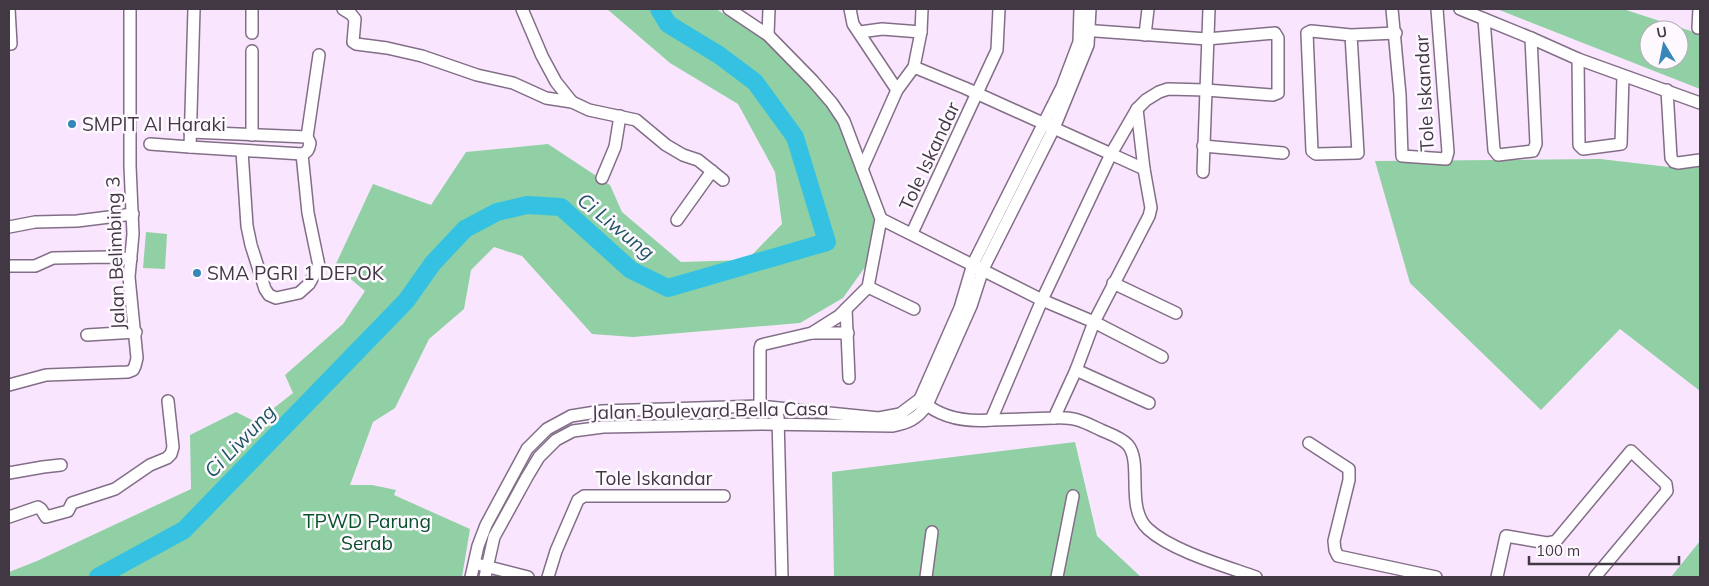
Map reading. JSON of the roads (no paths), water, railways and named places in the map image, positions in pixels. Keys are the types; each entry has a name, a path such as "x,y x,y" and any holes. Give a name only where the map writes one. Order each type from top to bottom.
{"street":[{"path":"10,9 11,44"},
{"name":"Jalan Belimbing 3","path":"9,385 46,375 131,371 136,363 136,332 130,290 133,214 130,118 130,9"},
{"path":"190,147 194,9"},
{"path":"252,9 252,33"},
{"path":"343,9 353,15 355,19 352,37 354,43 422,56 477,75 513,83 546,98 572,102 589,110 636,120 666,145 683,155 698,160 723,180"},
{"path":"522,9 542,56 556,82 572,102"},
{"path":"728,9 768,35 832,103 844,121 862,169"},
{"path":"768,9 768,35"},
{"path":"850,9 853,24 897,90"},
{"path":"862,169 897,90 914,67 921,32 922,9"},
{"name":"Tole Iskandar","path":"912,233 997,50 999,9"},
{"name":"Jalan Boulevard Bella Casa","path":"486,572 494,537 539,457 556,440 573,431 603,427 779,424 892,426 912,421 924,402 971,306 978,266 1088,44 1080,9"},
{"name":"Jalan Boulevard Bella Casa","path":"1084,30 1090,9"},
{"path":"1145,35 1148,9"},
{"path":"1203,172 1209,9"},
{"name":"Tole Iskandar","path":"1392,9 1396,34 1402,156 1446,159 1448,152 1438,9"},
{"path":"1460,9 1578,59 1700,103"},
{"path":"1698,28 1699,9"},
{"path":"1484,19 1494,150 1498,155 1533,152 1535,149 1531,38"},
{"path":"860,32 882,29 921,32"},
{"path":"991,420 1042,300 1111,154 1137,109 1152,95 1168,89 1273,95 1278,93 1279,89 1278,38 1275,33 1207,39 1084,30"},
{"name":"Tole Iskandar","path":"1351,36 1358,153 1316,154 1312,151 1307,33 1311,31 1351,36 1396,34"},
{"path":"252,51 252,135"},
{"path":"150,144 302,154 309,150 310,143 307,137 319,55"},
{"path":"1578,59 1579,145 1583,149 1622,144 1623,76"},
{"name":"Tole Iskandar","path":"914,67 977,93 1048,126"},
{"path":"1666,90 1671,158 1674,162 1678,163 1700,160"},
{"path":"1054,418 1076,370 1094,322 1149,216 1151,208 1137,109"},
{"path":"602,178 615,147 620,116"},
{"path":"1048,126 1144,168"},
{"path":"190,132 307,137"},
{"path":"1203,146 1284,153"},
{"path":"242,151 247,226 251,245 265,289 269,295 276,298 290,296 304,290 319,266 308,213 302,154"},
{"name":"Tole Iskandar","path":"862,169 881,219 868,287"},
{"path":"677,220 712,171"},
{"path":"9,227 34,222 77,221 133,214"},
{"name":"Tole Iskandar","path":"881,219 978,266 1042,300 1094,322"},
{"path":"9,266 35,266 53,258 109,257 131,259"},
{"path":"1113,284 1176,313"},
{"path":"812,333 839,316 868,287 914,309"},
{"path":"846,309 849,378"},
{"path":"1094,322 1162,357"},
{"path":"87,335 136,332"},
{"path":"760,406 761,345 812,333 848,333"},
{"path":"1076,370 1148,403"},
{"path":"9,517 38,506 46,517 68,510 72,503 115,489 150,465 169,456 173,452 173,442 168,401"},
{"path":"924,402 952,418 971,420 1076,418 1120,439 1129,446 1132,456 1137,508 1148,528 1179,547 1207,560 1256,577"},
{"name":"Jalan Boulevard Bella Casa","path":"471,577 478,546 486,525 527,449 547,429 571,416 602,411 760,406 879,418 900,414 924,402"},
{"path":"778,408 782,577"},
{"path":"1309,443 1349,469 1350,480 1334,542 1338,556 1436,577"},
{"path":"1497,577 1506,536 1547,543 1556,541 1631,451 1666,484 1667,491 1596,577"},
{"path":"9,474 61,465"},
{"name":"Tole Iskandar","path":"548,577 556,551 574,508 578,500 584,496 724,496"},
{"path":"1057,577 1073,496"},
{"path":"926,577 932,532"},
{"path":"474,564 486,572 528,577"}],"waterway":[{"name":"Ci Liwung","path":"98,577 184,530 406,301 433,263 465,229 497,212 527,205 561,207 631,270 668,288 827,242 795,137 755,82 719,55 668,24 659,9"}],"place":[{"name":"SMPIT Al Haraki","path":"72,124"},
{"name":"SMA PGRI 1 DEPOK","path":"197,273"}],"park label":[{"name":"TPWD Parung Serab","path":"367,532"}]}
